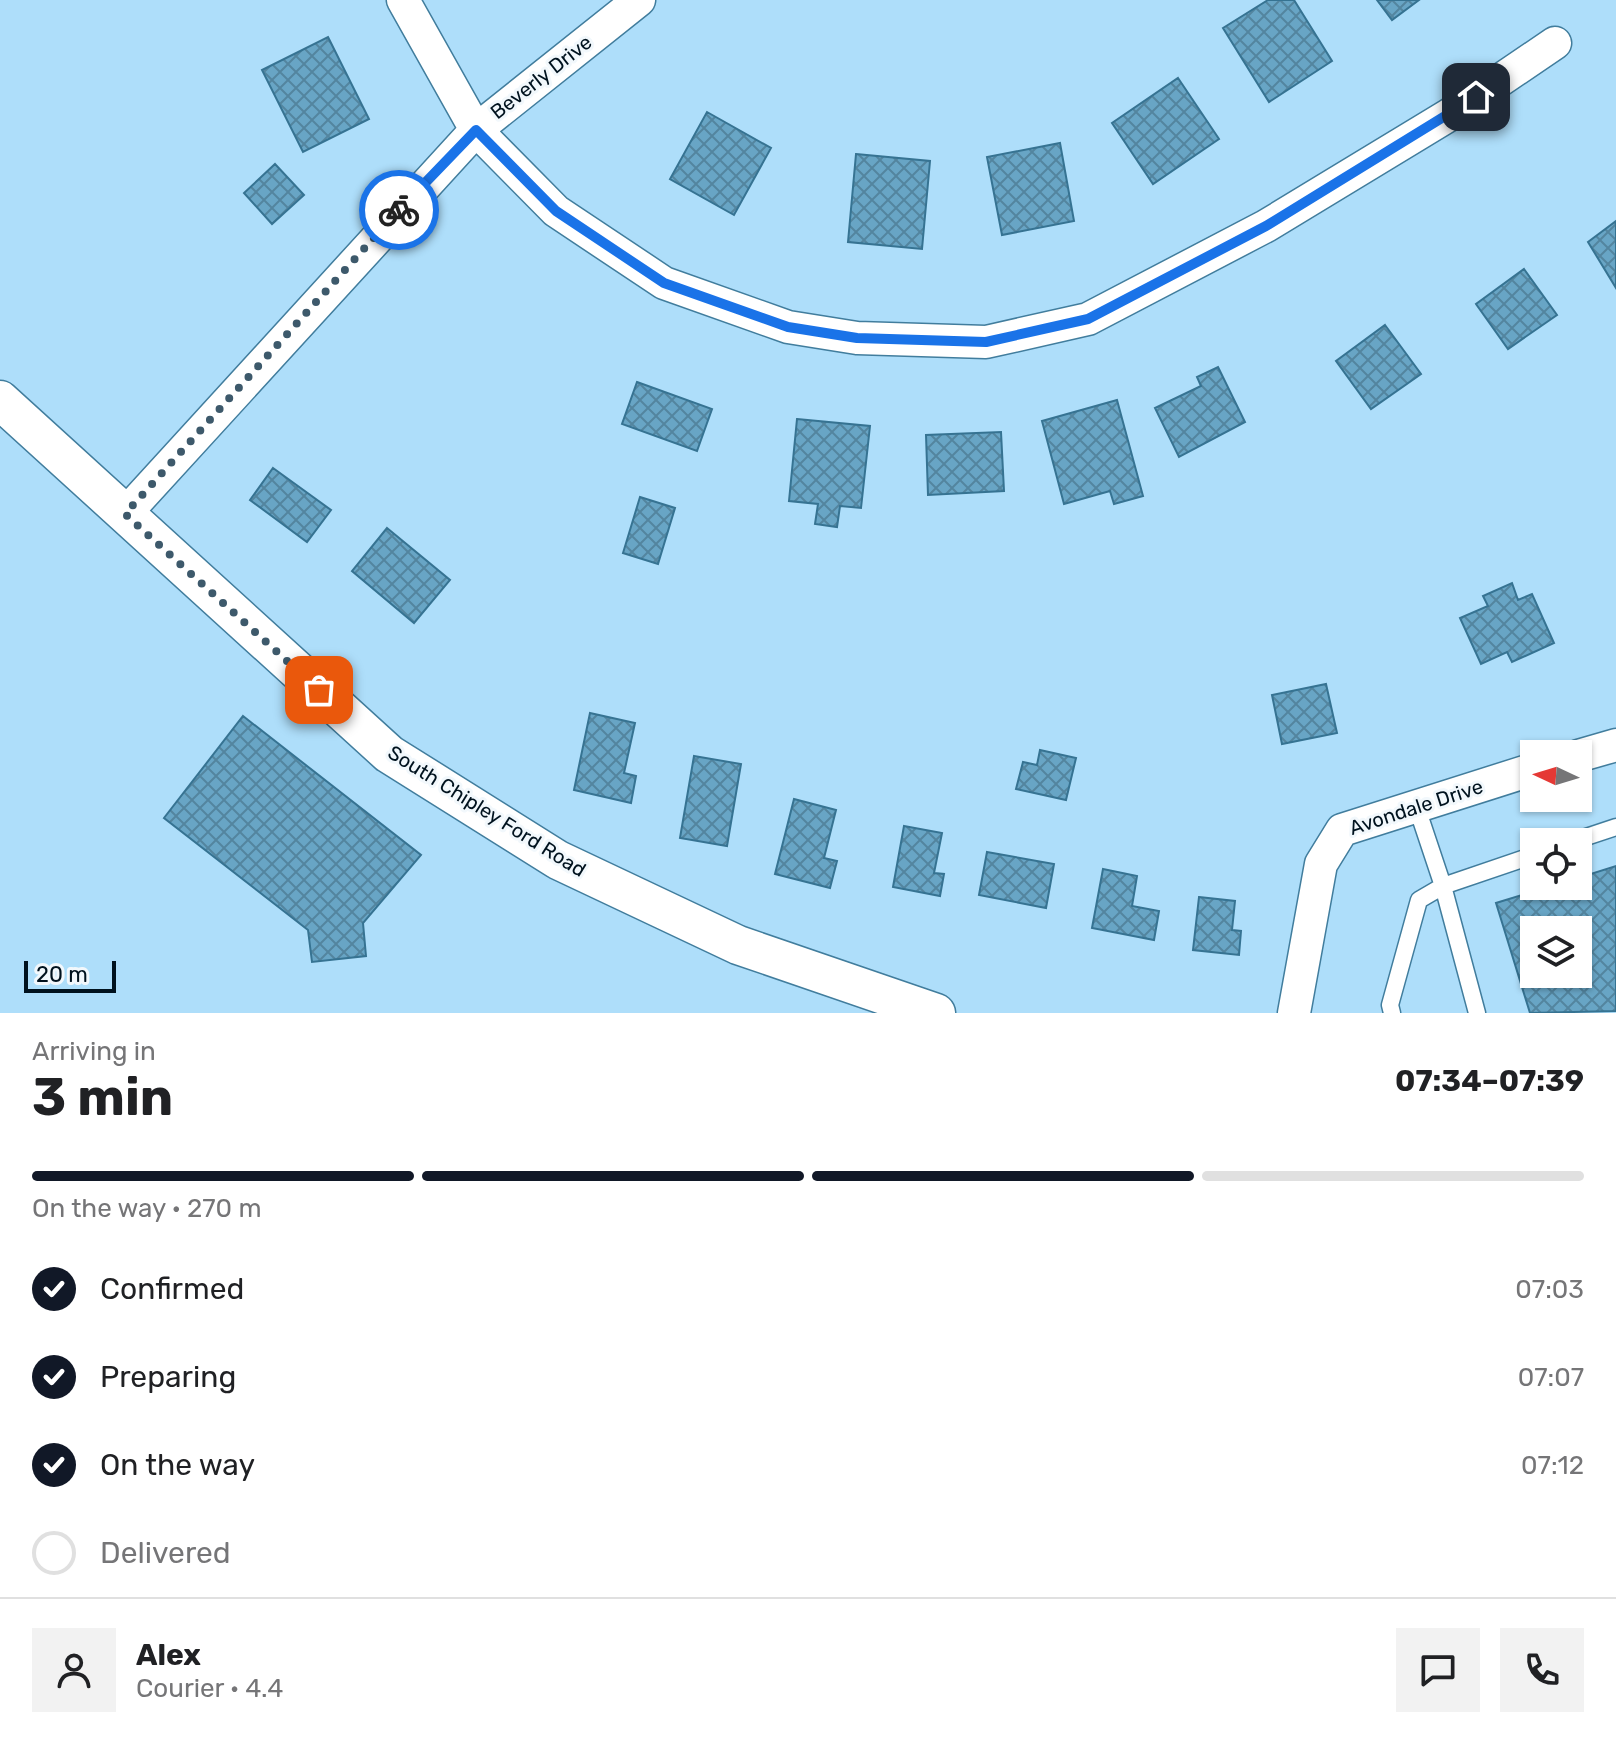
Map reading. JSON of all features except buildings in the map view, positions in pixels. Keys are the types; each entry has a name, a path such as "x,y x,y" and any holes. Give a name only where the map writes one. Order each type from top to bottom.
{"street":[{"path":"403,0 476,130 556,211 664,283 788,327 857,338 986,342 1088,319 1253,233 1449,115 1555,43"},
{"name":"Beverly Drive","path":"125,514 476,130 639,0"},
{"name":"South Chipley Ford Road","path":"0,400 389,754 558,860 738,945 936,1013"},
{"path":"1592,752 1616,745"},
{"name":"Avondale Drive","path":"1294,1013 1321,864 1342,830 1520,773"}],"lane":[{"path":"1416,805 1443,886 1477,1013"},
{"path":"1592,835 1616,827"},
{"path":"1392,1013 1390,1005 1414,909 1419,900 1443,886 1520,860"}],"way so far":[{"path":"319,690 125,514 399,210"}],"route":[{"path":"399,210 476,130 556,211 664,283 788,327 857,338 986,342 1088,319 1266,226 1476,97"}]}
